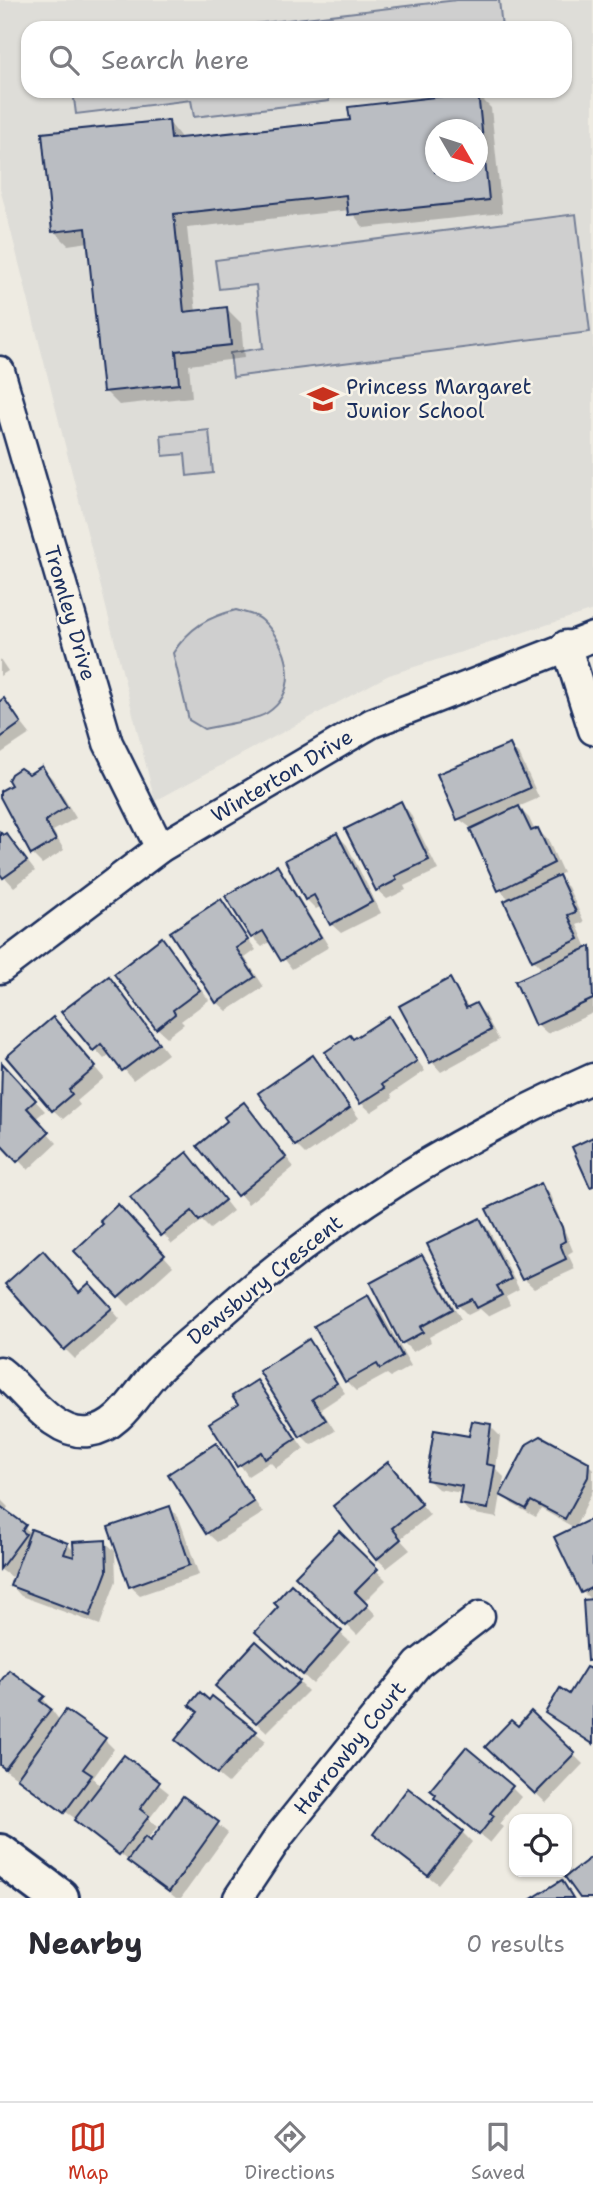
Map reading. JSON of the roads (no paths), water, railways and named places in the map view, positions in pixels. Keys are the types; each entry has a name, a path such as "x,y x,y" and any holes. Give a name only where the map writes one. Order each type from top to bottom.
{"street":[{"name":"Tromley Drive","path":"0,370 108,743 160,848"},
{"name":"Winterton Drive","path":"0,969 160,848 372,723 566,645 593,637"},
{"path":"566,645 593,730"},
{"name":"Dewsbury Crescent","path":"0,1371 58,1424 90,1432 110,1423 131,1404 157,1371 254,1284 346,1213 404,1175 462,1142 593,1078"},
{"name":"Harrowby Court","path":"238,1898 280,1835 418,1664 480,1616"},
{"path":"0,1854 59,1898"}],"place":[{"name":"Princess Margaret Junior School","path":"323,399"}]}
